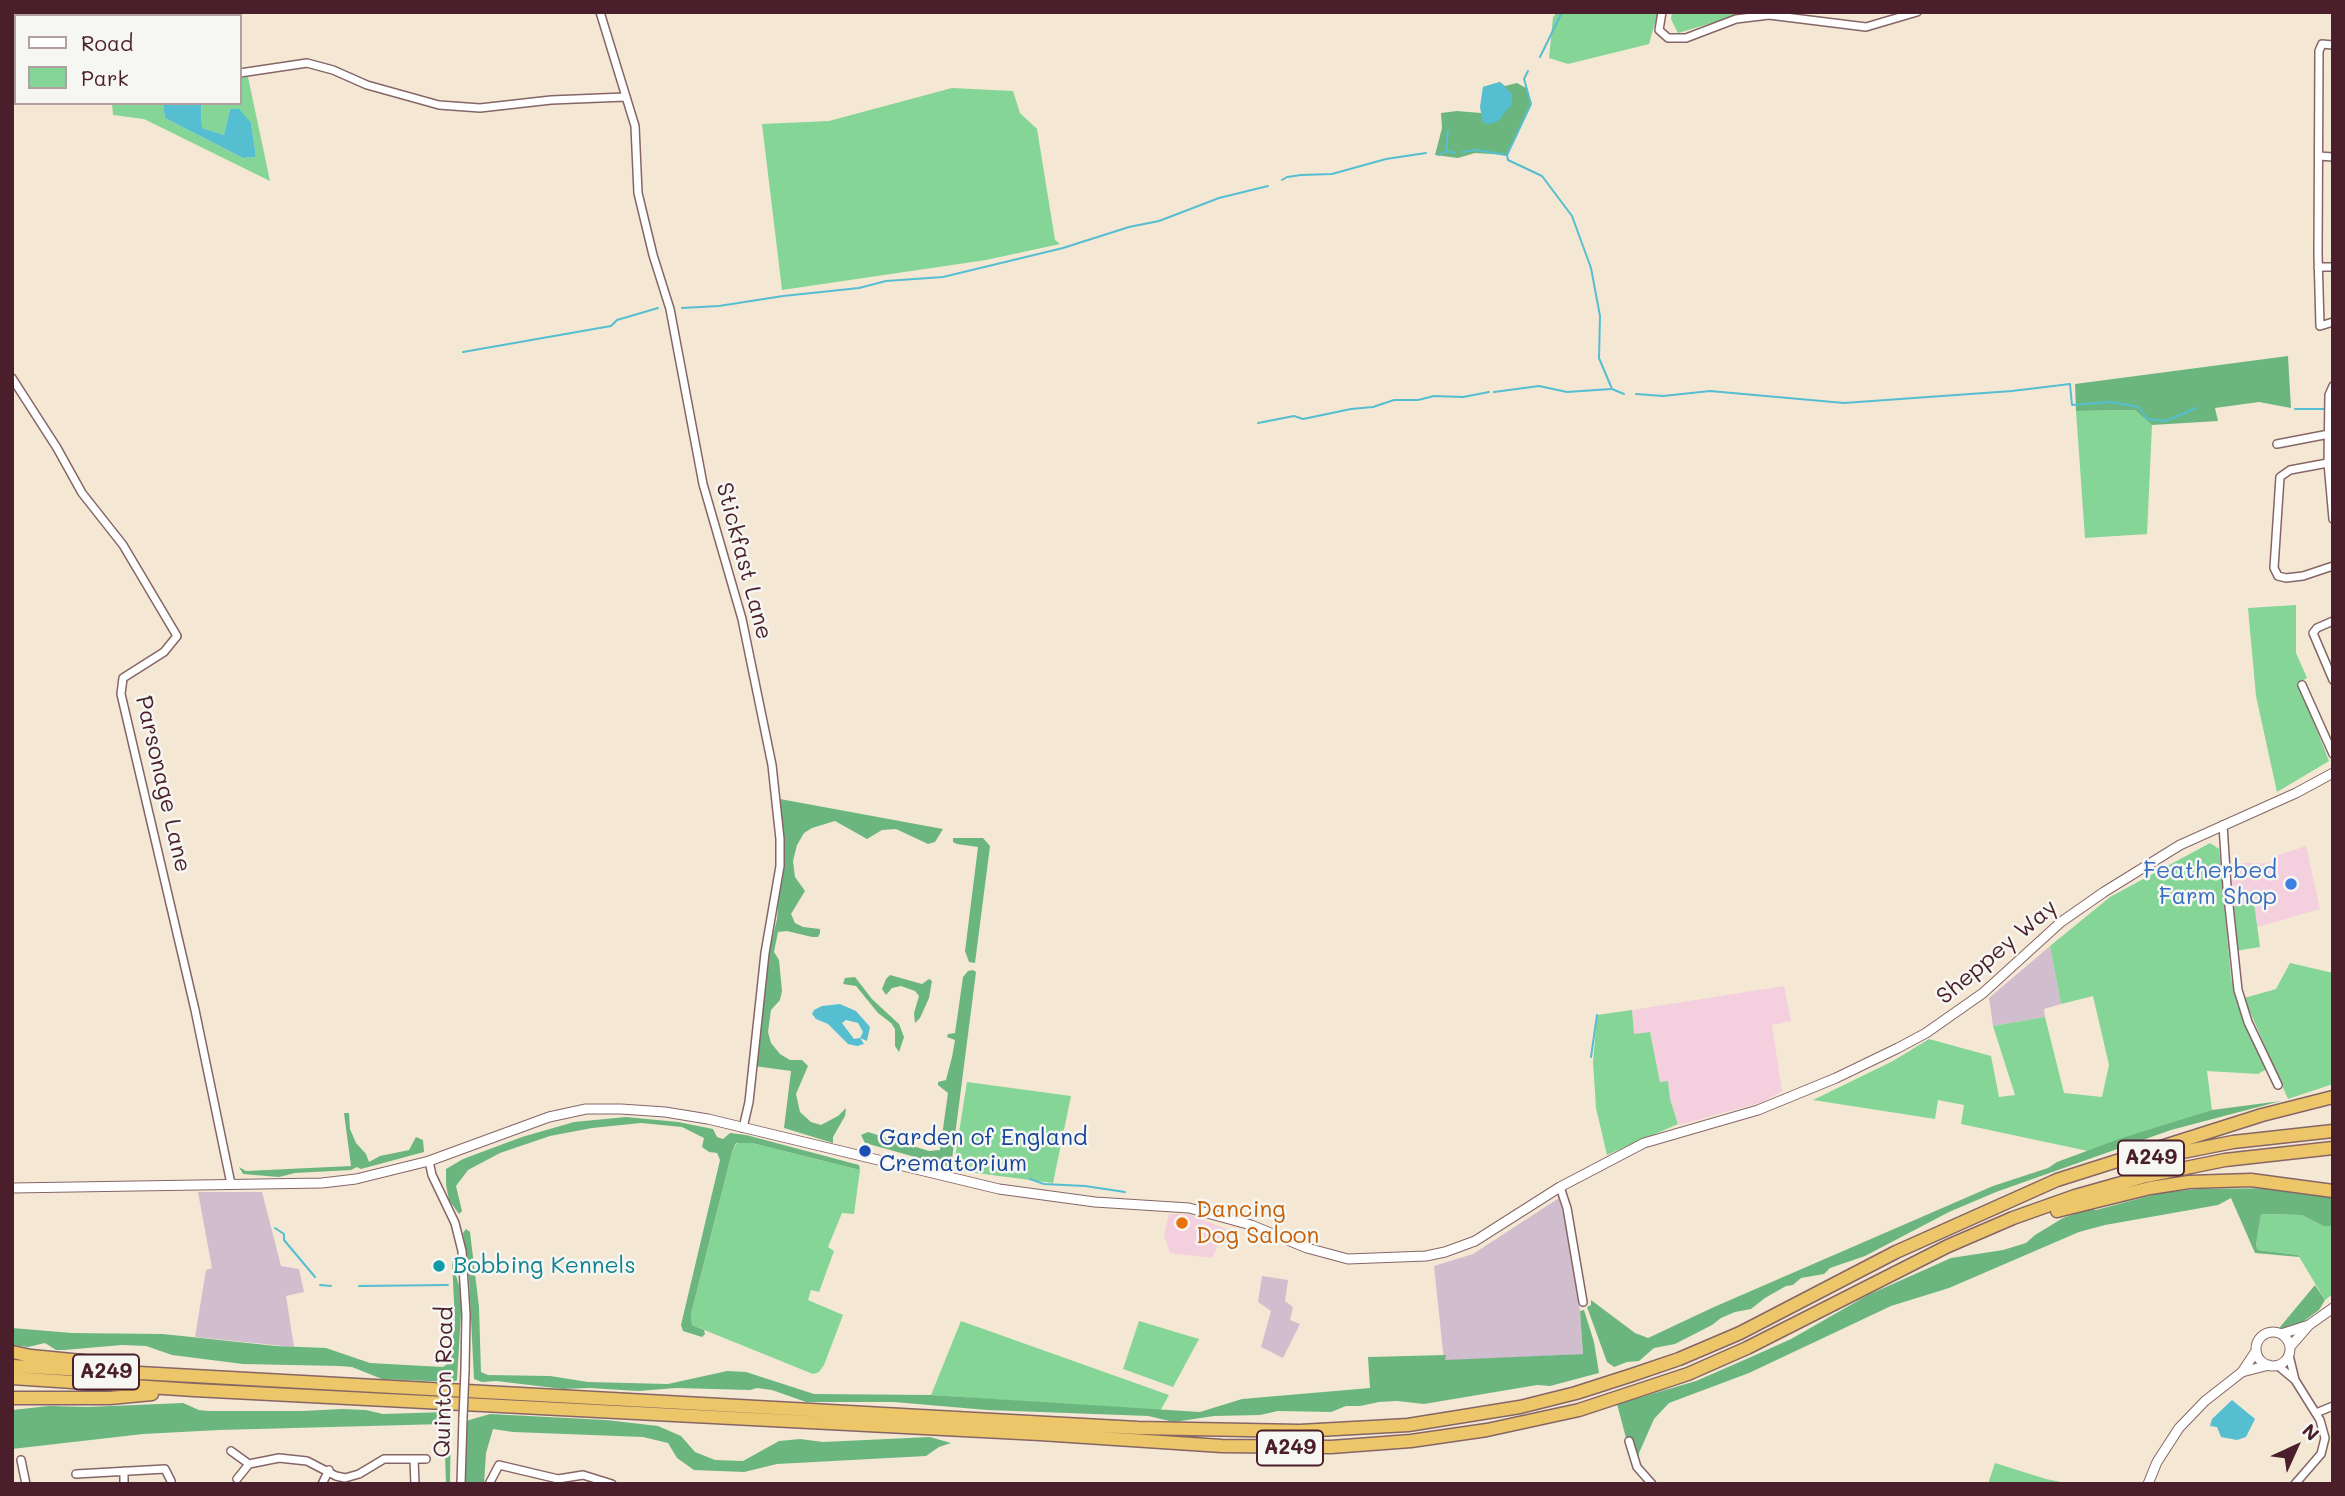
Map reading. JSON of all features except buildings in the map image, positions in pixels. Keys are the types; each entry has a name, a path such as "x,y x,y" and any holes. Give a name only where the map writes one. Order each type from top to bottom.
{"highway":[{"name":"A249","path":"12,1366 1138,1428 1300,1431 1408,1425 1491,1413 1531,1404 1587,1390 1679,1359 1740,1333 1896,1252 2080,1171 2262,1115 2333,1097"},
{"name":"A249","path":"1976,1215 2087,1175 2160,1156 2272,1136 2333,1131"},
{"name":"A249","path":"12,1378 1222,1446 1331,1447 1411,1441 1487,1430 1579,1410 1688,1374 1747,1348 1897,1270 1985,1230 2065,1200 2146,1176 2225,1160 2333,1148"},
{"name":"A249","path":"1985,1230 2009,1227 2102,1199 2189,1182 2251,1180 2333,1191"},
{"path":"12,1352 171,1369 201,1377"},
{"path":"12,1398 110,1398 194,1390"}],"street":[{"name":"Stickfast Lane","path":"600,12 635,126 638,193 670,309 704,484 742,619 777,799 780,866 765,953 749,1102 743,1128"},
{"path":"1662,12 1659,30 1668,38 1686,38 1736,19 1769,15 1866,27 1917,12"},
{"path":"2333,45 2322,44 2319,51 2318,254 2320,326 2333,323"},
{"path":"242,73 307,63 333,70 367,85 439,105 480,108 551,100 625,97"},
{"path":"2319,156 2333,158"},
{"path":"2318,267 2333,267"},
{"name":"Parsonage Lane","path":"12,378 82,493 123,545 177,636 164,652 122,678 121,694 195,1010 231,1184"},
{"path":"2333,386 2329,395 2333,519"},
{"path":"2277,444 2329,434"},
{"path":"2330,463 2290,470 2280,477 2274,568 2278,576 2286,578 2303,576 2333,566"},
{"path":"2333,621 2317,628 2313,633 2333,680"},
{"path":"2302,685 2320,732 2333,754"},
{"name":"Sheppey Way","path":"12,1188 322,1183 429,1161 549,1117 586,1109 665,1112 999,1189 1095,1202 1189,1208 1251,1225 1307,1248 1348,1259 1426,1256 1475,1241 1560,1187 1644,1143 1758,1110 1792,1097 1852,1071 1926,1033 1983,993 2081,907 2180,845 2333,774"},
{"path":"2223,825 2238,990 2248,1022 2278,1085"},
{"name":"Quinton Road","path":"429,1161 432,1175 456,1223 461,1251 466,1315 461,1484"},
{"path":"1560,1187 1567,1208 1583,1302"},
{"path":"2242,1372 2284,1361 2309,1325 2333,1308"},
{"path":"2281,1334 2309,1325"},
{"path":"2148,1484 2157,1462 2179,1428 2205,1401 2242,1372 2256,1351 2259,1340 2265,1334 2273,1332 2287,1339 2295,1380 2323,1429 2323,1449 2295,1484"},
{"path":"2256,1351 2262,1362 2273,1365 2295,1380"},
{"path":"2316,1413 2333,1406"},
{"path":"1629,1441 1637,1467 1652,1484"},
{"path":"231,1451 249,1464"},
{"path":"237,1479 249,1464 279,1458 307,1461 345,1478 359,1474 384,1459 426,1459"},
{"path":"169,1459 165,1469 171,1481"},
{"path":"21,1460 26,1484"},
{"path":"414,1460 415,1484"},
{"path":"489,1484 499,1465 558,1479 583,1475 598,1482 612,1484"},
{"path":"76,1474 165,1469"},
{"path":"322,1484 328,1470"},
{"path":"124,1471 124,1484"}],"shaded area":[{"path":"2306,846 2320,909 2257,927 2254,904 2232,907 2232,863 2270,863 2273,857"},
{"path":"2050,946 2061,1004 2044,1009 2045,1017 1993,1026 1989,998"},
{"path":"1784,986 1791,1021 1772,1025 1782,1091 1763,1102 1679,1125 1670,1099 1668,1081 1660,1082 1650,1032 1634,1034 1632,1010"},
{"path":"198,1192 262,1192 281,1266 299,1269 304,1292 286,1296 294,1347 195,1337 206,1270 212,1268"},
{"path":"1559,1198 1570,1242 1583,1354 1444,1361 1434,1266 1473,1254"},
{"path":"1169,1214 1188,1214 1226,1229 1212,1258 1170,1253 1164,1235"},
{"path":"1262,1276 1288,1280 1285,1301 1293,1307 1290,1320 1300,1324 1283,1358 1261,1347 1271,1311 1258,1302"}],"green space":[{"path":"1557,12 1658,12 1649,44 1568,64 1549,58 1553,17"},
{"path":"1672,12 1749,12 1678,33 1671,19"},
{"path":"248,77 270,181 144,119 113,115 112,105 163,105 165,118 243,158 256,157 251,123 230,109 224,135 202,128 201,105 242,105 242,78"},
{"path":"1500,82 1505,86 1517,83 1526,88 1531,104 1507,155 1475,153 1458,158 1435,155 1442,128 1441,113 1481,113 1483,87"},
{"path":"952,88 1013,91 1020,113 1037,129 1055,240 1060,244 986,260 782,290 762,124 829,121"},
{"path":"2288,356 2291,408 2259,402 2215,408 2218,421 2152,425 2135,410 2076,411 2075,384"},
{"path":"2135,410 2152,425 2147,534 2085,538 2076,411"},
{"path":"2296,605 2296,653 2307,678 2298,683 2329,761 2277,792 2256,696 2248,608"},
{"path":"780,799 943,829 935,842 928,844 896,829 882,830 867,839 835,821 804,833 797,845 793,861 795,877 805,891 791,914 795,923 820,929 820,933 818,937 812,937 787,931 778,932 774,952 779,960 782,991 780,1000 771,1010 768,1032 771,1043 780,1054 790,1060 802,1060 808,1066 796,1094 800,1112 811,1122 821,1125 838,1116 846,1108 833,1143 784,1128 791,1071 754,1066 768,956 777,919 783,838"},
{"path":"953,838 983,838 990,846 975,963 969,962 965,951 978,847 957,844 953,842"},
{"path":"2210,843 2219,849 2231,978 2244,1022 2267,1069 2258,1074 2207,1071 2212,1110 2088,1151 1961,1124 1964,1105 1938,1100 1935,1119 1813,1100 1893,1061 1929,1039 1991,1056 1999,1097 2015,1095 1993,1026 2045,1017 2064,1093 2102,1097 2109,1065 2093,996 2061,1004 2050,946 2110,897"},
{"path":"2254,903 2260,947 2235,951 2232,907"},
{"path":"2290,963 2333,973 2333,1084 2288,1099 2244,998 2276,989"},
{"path":"973,970 976,972 951,1167 865,1143 861,1135 868,1132 929,1151 940,1150 948,1093 938,1082 946,1080 952,1057 955,1040 947,1037 948,1034 955,1033 963,977"},
{"path":"890,975 922,984 929,979 932,981 929,998 915,1023 914,1013 919,996 915,991 901,986 892,988 886,995 882,989"},
{"path":"855,977 872,999 899,1024 904,1037 899,1052 895,1046 895,1029 891,1023 878,1013 856,986 843,984 845,978"},
{"path":"1632,1010 1634,1034 1650,1032 1660,1082 1668,1081 1670,1099 1678,1124 1607,1155 1596,1108 1593,1062 1597,1015"},
{"path":"967,1082 1071,1096 1053,1183 953,1170"},
{"path":"2281,1101 2171,1130 1996,1192 1949,1212 1865,1256 1830,1268 1824,1274 1801,1278 1751,1309 1721,1318 1675,1344 1654,1348 1639,1361 1614,1367 1607,1362 1587,1307 1591,1305 1591,1300 1635,1333 1648,1338 1993,1186 2048,1168 2057,1162 2212,1110"},
{"path":"344,1113 349,1113 350,1129 369,1162 380,1156 409,1150 416,1137 423,1140 424,1152 361,1169 357,1167 351,1170 295,1173 279,1177 243,1174 239,1167 246,1171 351,1166"},
{"path":"626,1117 678,1122 713,1129 717,1137 723,1139 730,1133 746,1135 859,1165 860,1170 752,1143 736,1143 691,1314 692,1325 704,1330 702,1337 683,1331 681,1325 720,1160 717,1153 702,1147 704,1138 682,1127 641,1123 550,1136 500,1153 468,1170 456,1186 462,1211 459,1214 449,1200 446,1169 463,1159 522,1137 574,1122"},
{"path":"737,1143 752,1143 860,1170 854,1214 842,1213 828,1247 834,1251 819,1292 811,1290 808,1300 843,1315 819,1372 813,1374 692,1325 691,1314 732,1152"},
{"path":"2277,1188 2314,1192 2333,1198 2333,1226 2323,1226 2302,1215 2261,1214 2256,1245 2258,1250 2299,1257 2255,1253 2231,1198 2218,1205 2105,1225 2079,1232 1949,1288 1891,1306 1749,1373 1669,1403 1654,1419 1639,1453 1638,1463 1626,1438 1617,1404 1696,1381 1751,1357 1791,1339 1868,1295 1951,1258 2003,1250 2026,1243 2063,1218 2089,1209 2096,1210 2160,1193 2197,1189"},
{"path":"2261,1214 2302,1215 2323,1226 2333,1226 2333,1294 2325,1300 2298,1255 2258,1250 2256,1245"},
{"path":"466,1229 470,1232 479,1307 481,1372 488,1375 668,1384 727,1371 746,1372 814,1394 931,1395 1200,1412 1242,1399 1370,1388 1368,1357 1446,1355 1445,1360 1583,1354 1580,1311 1584,1310 1594,1342 1599,1373 1550,1386 1537,1385 1424,1404 1379,1402 1346,1406 1331,1412 1278,1411 1174,1422 1148,1416 987,1410 894,1402 806,1402 772,1390 757,1388 638,1391 563,1389 496,1381 482,1382 474,1379 469,1279 463,1233"},
{"path":"452,1261 462,1296 457,1380 453,1382 382,1379 352,1367 243,1364 172,1355 146,1346 56,1350 45,1343 28,1347 12,1345 12,1328 72,1333 163,1334 276,1346 326,1348 370,1363 443,1367 449,1363 455,1323"},
{"path":"2315,1285 2325,1300 2319,1310 2289,1332 2275,1333"},
{"path":"961,1321 1169,1395 1160,1411 931,1395"},
{"path":"1139,1321 1199,1339 1173,1387 1123,1369"},
{"path":"183,1403 209,1411 342,1409 383,1414 446,1412 451,1416 450,1484 446,1484 444,1424 143,1434 12,1449 12,1410 49,1406"},
{"path":"490,1414 606,1420 658,1426 681,1436 695,1452 715,1460 743,1461 779,1441 800,1439 823,1442 930,1437 951,1443 926,1456 777,1464 744,1472 694,1470 677,1458 668,1443 643,1437 493,1429 486,1453 484,1484 465,1484 466,1421"},
{"path":"1995,1463 2046,1479 2071,1484 1988,1484"}],"water":[{"path":"1500,82 1512,94 1512,104 1498,121 1483,123 1480,107 1483,87"},
{"path":"163,105 201,105 202,128 224,135 230,109 239,109 251,123 256,157 243,158 165,118"},
{"path":"840,1004 856,1011 870,1027 867,1041 860,1038 864,1044 848,1044 828,1024 816,1019 812,1014 822,1006","holes":["846,1020 858,1023 863,1032 860,1038 854,1039 842,1023"]},
{"path":"2232,1400 2255,1419 2246,1437 2237,1440 2221,1437 2217,1427 2210,1426 2212,1419"}],"waterway":[{"path":"1540,57 1562,12"},
{"path":"1528,71 1524,79 1531,104 1507,155 1508,160 1542,176 1572,216 1591,268 1600,316 1599,358 1612,389 1624,394"},
{"path":"1446,151 1448,131"},
{"path":"1462,152 1477,150 1506,155"},
{"path":"1439,155 1446,151 1455,153"},
{"path":"1282,180 1301,175 1332,174 1386,159 1426,153"},
{"path":"682,308 719,306 859,288 886,281 943,277 1063,248 1129,227 1159,221 1219,198 1268,186"},
{"path":"463,352 611,326 617,320 658,308"},
{"path":"1636,394 1663,396 1710,391 1844,403 2012,391 2070,384 2072,405 2110,402 2139,407 2147,419 2166,421 2196,408"},
{"path":"1494,392 1539,386 1567,392 1611,389"},
{"path":"1258,423 1294,416 1303,419 1373,407 1394,400 1418,400 1434,396 1463,397 1489,392"},
{"path":"2295,409 2325,409"},
{"path":"1591,1057 1597,1015"},
{"path":"1030,1179 1044,1184 1125,1192"},
{"path":"275,1228 284,1234 284,1240 315,1277"},
{"path":"320,1285 331,1286"},
{"path":"359,1286 448,1285"}],"place":[{"name":"Featherbed Farm Shop","path":"2291,884"},
{"name":"Garden of England Crematorium","path":"865,1151"},
{"name":"Dancing Dog Saloon","path":"1182,1223"},
{"name":"Bobbing Kennels","path":"439,1266"}]}
